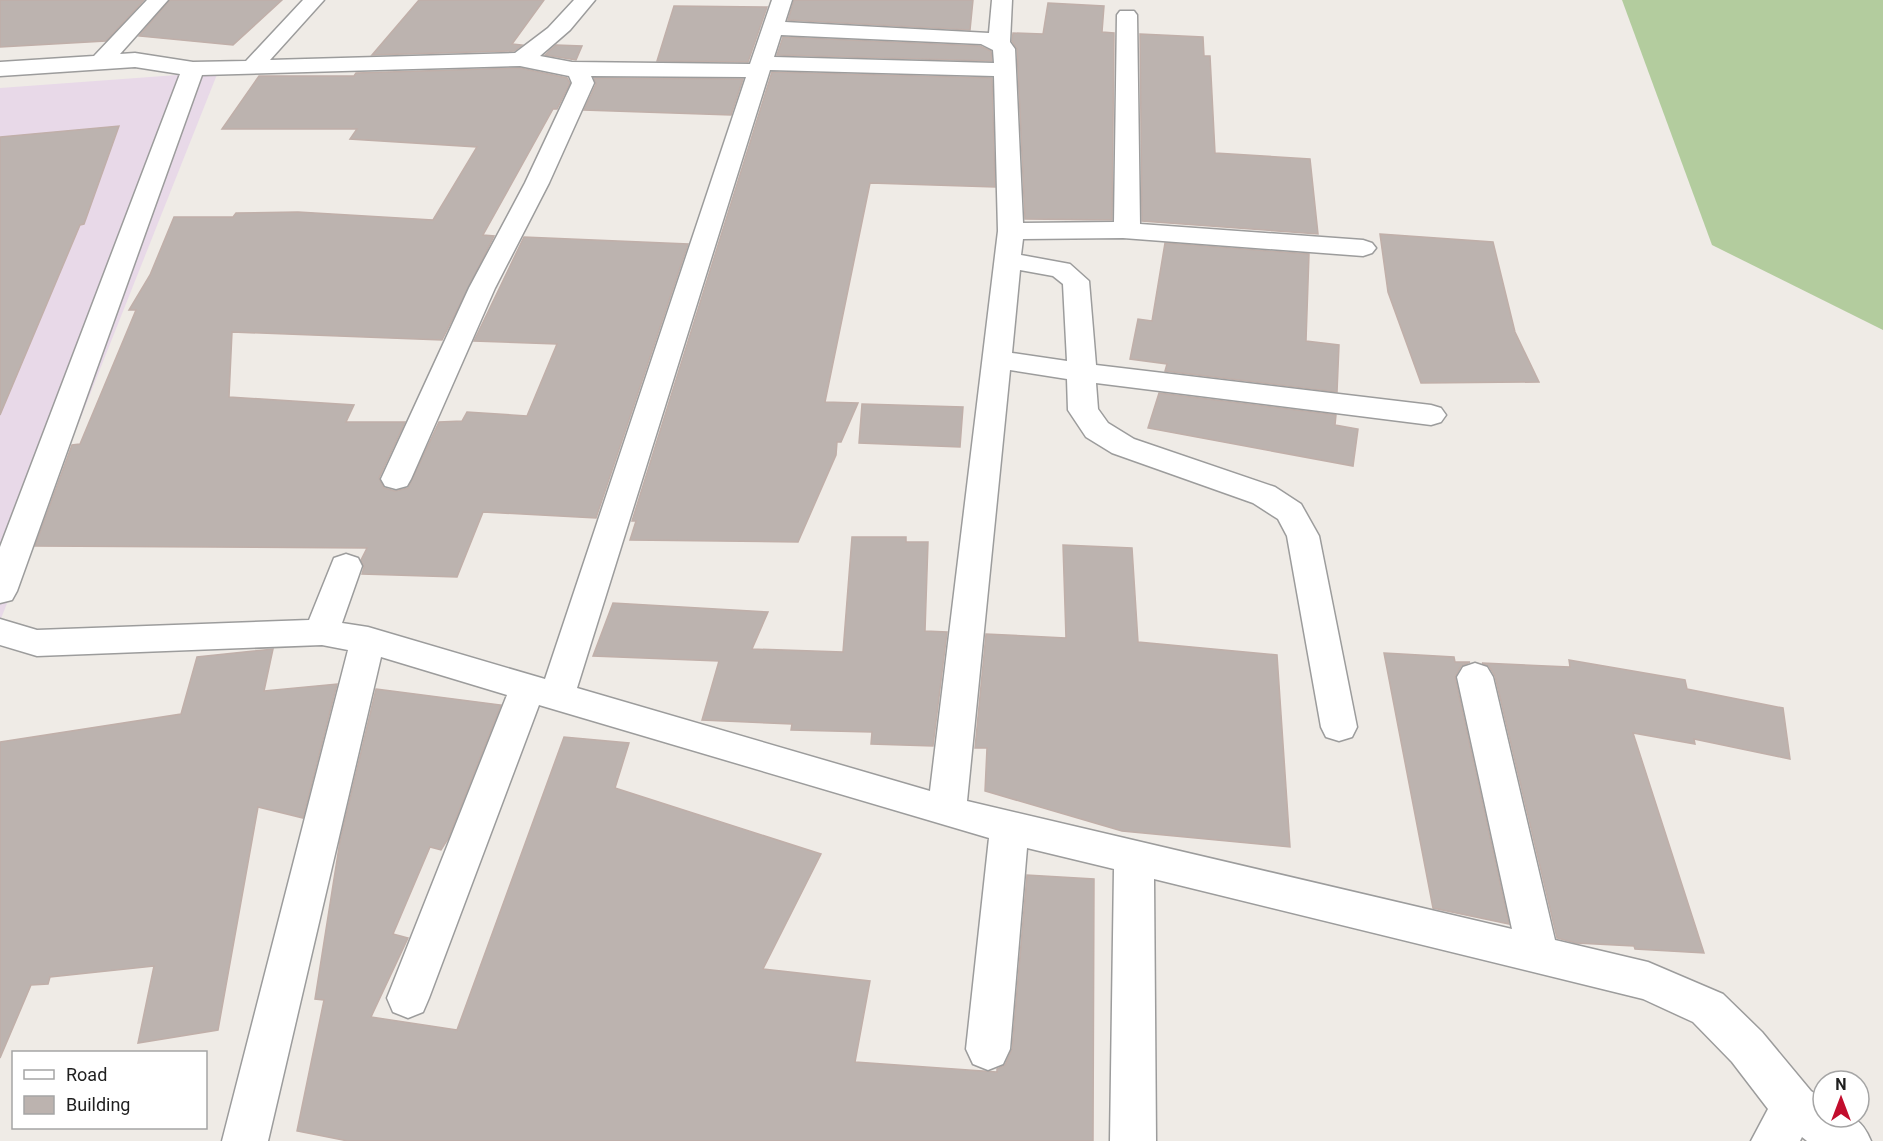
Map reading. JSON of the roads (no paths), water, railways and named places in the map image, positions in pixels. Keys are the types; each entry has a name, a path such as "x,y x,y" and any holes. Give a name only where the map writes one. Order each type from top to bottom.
{"street":[{"path":"102,62 158,0"},
{"path":"252,67 314,0"},
{"path":"520,59 538,49 561,28 585,0"},
{"path":"408,998 543,691 782,0"},
{"path":"947,812 1008,246 1002,0"},
{"path":"1123,230 1127,230 1127,15"},
{"path":"773,28 982,38 1002,56"},
{"path":"568,69 760,67 1002,56"},
{"path":"0,69 135,60 193,69 520,59 578,72 583,83 537,183 482,288 396,479"},
{"path":"0,591 193,69"},
{"path":"1008,246 1123,230 1363,248"},
{"path":"1008,246 1061,270 1076,281 1079,299 1083,410 1097,430 1123,446 1264,495 1290,512 1303,536 1339,728"},
{"path":"996,359 1082,372 1431,415"},
{"path":"322,632 346,566"},
{"path":"0,632 37,643 322,632 368,640 947,812 1134,859 1648,981 1708,1008 1746,1047 1785,1124 1848,1141"},
{"path":"247,1141 368,640"},
{"path":"1475,677 1538,955"},
{"path":"988,1049 1010,828"},
{"path":"1133,1141 1134,859"}]}
